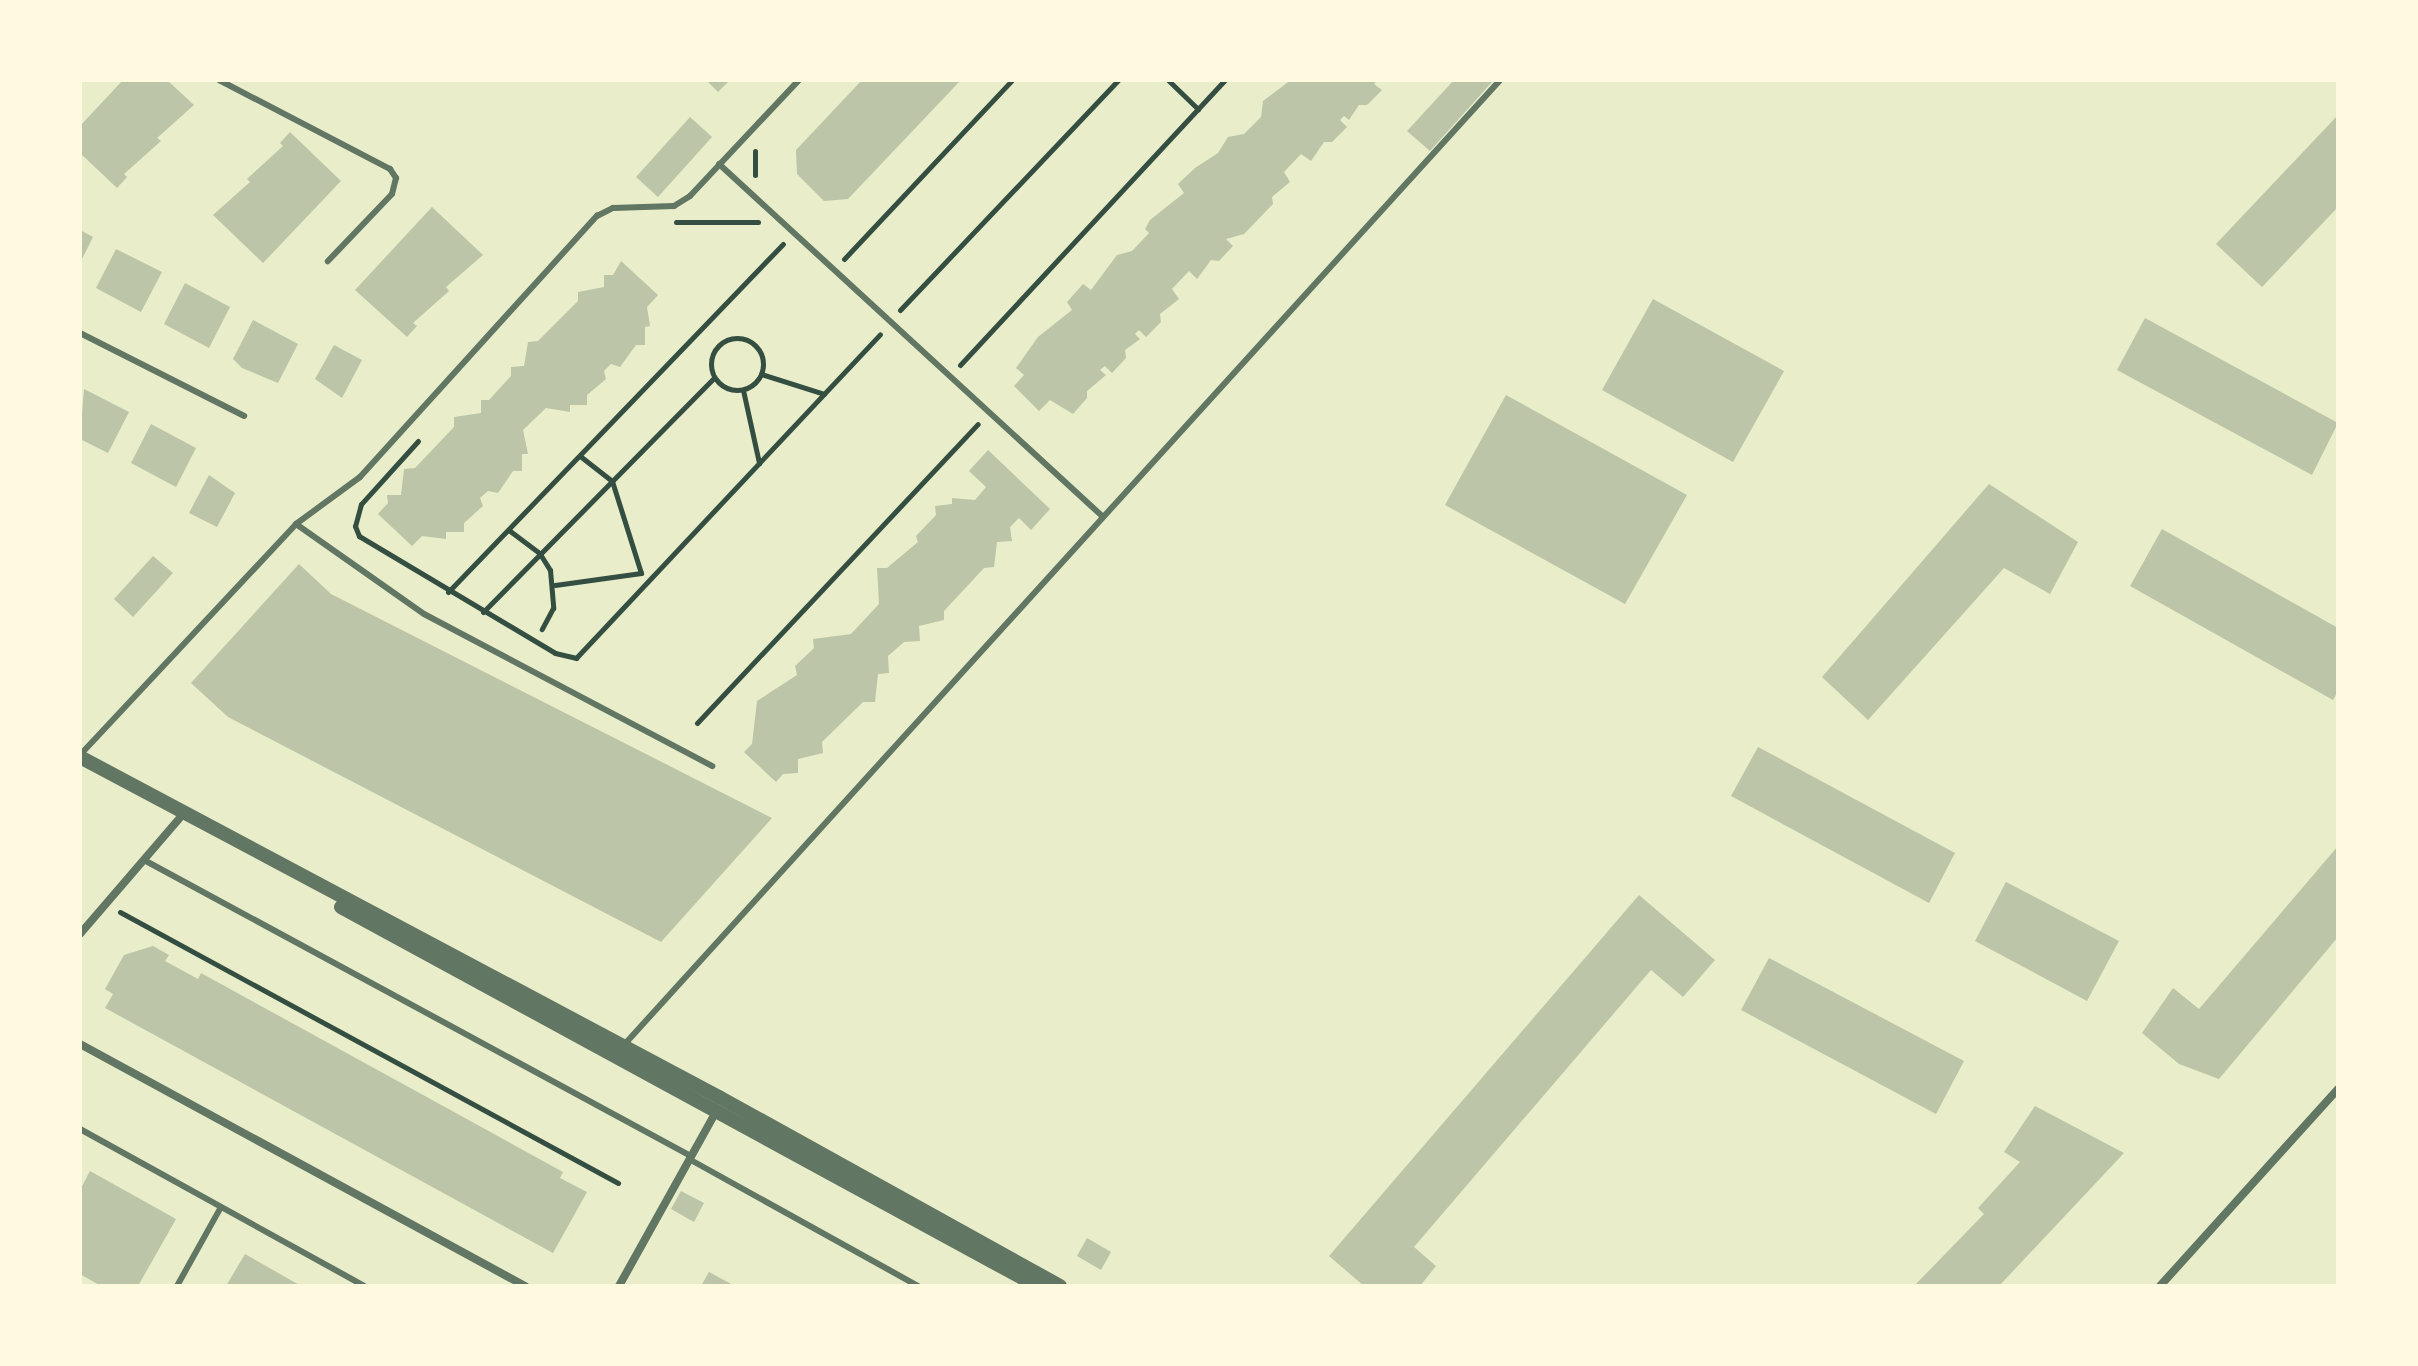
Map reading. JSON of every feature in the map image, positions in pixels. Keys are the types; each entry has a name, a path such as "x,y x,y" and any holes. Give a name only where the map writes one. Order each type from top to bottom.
{"street":[{"path":"80,756 623,1046 1034,1282"},
{"path":"80,767 1034,1282 1060,1286"},
{"path":"80,934 179,819"},
{"path":"80,1044 525,1286"},
{"path":"2160,1286 2338,1089"},
{"path":"619,1286 717,1110"}],"lane":[{"path":"219,80 390,169 396,178 392,194 328,261"},
{"path":"80,756 296,524 360,477 597,216 613,208 674,206 799,80"},
{"path":"623,1046 1101,515 1500,80"},
{"path":"719,164 1101,515"},
{"path":"80,333 244,416"},
{"path":"296,524 424,614 712,766"},
{"path":"144,860 918,1286"},
{"path":"80,1129 364,1286"},
{"path":"177,1286 221,1207"}],"path":[{"path":"844,259 1012,80"},
{"path":"900,310 1118,80"},
{"path":"1168,80 1198,109"},
{"path":"960,365 1225,80"},
{"path":"757,178 751,162 759,145"},
{"path":"661,223 749,219 793,254"},
{"path":"447,592 510,531 783,244"},
{"path":"833,249 855,269"},
{"path":"888,300 910,319"},
{"path":"869,324 891,344"},
{"path":"423,435 361,504 355,526 365,544 565,658 584,654 880,334"},
{"path":"483,612 714,378 713,352 735,338 758,349 761,374"},
{"path":"950,356 972,376"},
{"path":"761,374 824,394"},
{"path":"714,378 727,388 743,390 761,374"},
{"path":"743,390 760,464"},
{"path":"967,414 989,435"},
{"path":"697,723 978,424"},
{"path":"555,585 641,573 612,481 581,457"},
{"path":"510,531 540,554 555,585 553,608 542,629"},
{"path":"106,904 618,1183"}],"building":[{"path":"123,80 167,80 194,105 157,138 161,141 124,174 127,177 117,188 80,153 80,126"},
{"path":"706,80 730,80 718,92"},
{"path":"862,80 961,80 848,199 824,201 797,174 796,150"},
{"path":"1291,80 1378,80 1374,84 1382,90 1367,105 1359,105 1349,120 1344,116 1340,120 1347,127 1332,142 1324,142 1311,161 1301,154 1284,172 1290,182 1272,197 1273,204 1244,234 1226,239 1233,246 1219,261 1211,260 1197,279 1189,271 1172,289 1179,299 1160,314 1161,322 1146,337 1139,330 1135,334 1140,339 1125,350 1126,358 1112,373 1105,366 1100,370 1106,375 1087,391 1087,398 1073,414 1050,400 1039,411 1014,386 1024,375 1016,368 1038,337 1072,310 1067,302 1083,284 1091,290 1117,255 1132,251 1149,233 1145,229 1150,220 1184,193 1178,184 1218,153 1228,137 1244,134 1261,117 1263,101"},
{"path":"1454,80 1492,82 1430,151 1407,131"},
{"path":"2338,115 2338,207 2262,287 2216,244"},
{"path":"690,117 712,137 658,197 636,177"},
{"path":"290,132 341,181 263,263 213,215 250,182 247,179 283,146 280,143"},
{"path":"432,207 483,255 446,287 449,291 413,323 417,326 407,337 355,290"},
{"path":"80,230 93,237 80,263"},
{"path":"116,249 162,272 141,312 96,288"},
{"path":"621,261 658,295 647,307 650,326 645,327 645,345 636,345 620,367 611,364 604,371 606,379 587,395 587,405 570,405 570,412 546,408 523,430 528,454 522,454 522,471 513,471 498,493 488,491 480,498 483,506 464,523 464,532 446,532 446,539 422,536 412,546 378,514 388,503 387,495 401,495 404,469 415,468 454,427 454,417 481,413 481,400 489,400 511,376 511,367 524,366 528,342 538,341 578,301 578,292 604,287 604,275 613,275"},
{"path":"185,283 230,307 209,348 164,324"},
{"path":"1653,299 1784,371 1733,462 1602,390"},
{"path":"2145,318 2338,423 2312,475 2117,370"},
{"path":"253,320 298,344 278,383 242,368 233,359"},
{"path":"334,345 362,360 342,398 315,379"},
{"path":"84,389 129,412 108,453 80,439"},
{"path":"1506,395 1687,495 1625,604 1445,505"},
{"path":"151,424 196,448 176,487 131,463"},
{"path":"988,450 1050,509 1031,530 1019,518 1010,527 1012,541 997,542 994,567 984,568 944,611 944,620 919,626 920,641 904,642 888,656 889,673 878,674 875,702 863,702 822,742 823,753 798,759 798,773 783,774 776,782 744,752 752,744 757,701 797,675 795,666 814,648 813,639 851,634 879,604 877,568 887,568 918,542 916,536 936,515 935,506 952,504 952,498 975,500 986,487 969,471"},
{"path":"209,475 235,493 217,527 189,513"},
{"path":"1989,484 2078,542 2050,594 2004,568 1868,720 1822,677"},
{"path":"2162,529 2338,628 2338,691 2333,700 2130,586"},
{"path":"153,556 173,573 133,617 114,599"},
{"path":"299,564 331,594 772,818 661,942 228,717 191,683"},
{"path":"1758,747 1955,853 1929,903 1731,796"},
{"path":"2338,846 2338,937 2219,1079 2179,1064 2142,1033 2173,988 2199,1009"},
{"path":"2006,882 2119,941 2087,1001 1975,941"},
{"path":"1639,895 1715,960 1683,997 1651,970 1414,1247 1436,1266 1420,1286 1364,1286 1329,1256"},
{"path":"153,946 169,955 165,961 198,979 201,973 563,1172 560,1178 587,1192 553,1253 105,1008 113,994 105,989 124,955"},
{"path":"1769,958 1964,1061 1936,1114 1741,1010"},
{"path":"2035,1106 2124,1153 1999,1286 1914,1286 1984,1214 1978,1208 2020,1162 2004,1152"},
{"path":"90,1171 176,1219 138,1286 101,1286 80,1274 80,1190"},
{"path":"681,1191 704,1203 694,1222 671,1209"},
{"path":"1087,1238 1111,1252 1101,1270 1077,1256"},
{"path":"245,1254 301,1286 226,1286"},
{"path":"709,1272 735,1286 701,1286"}]}
